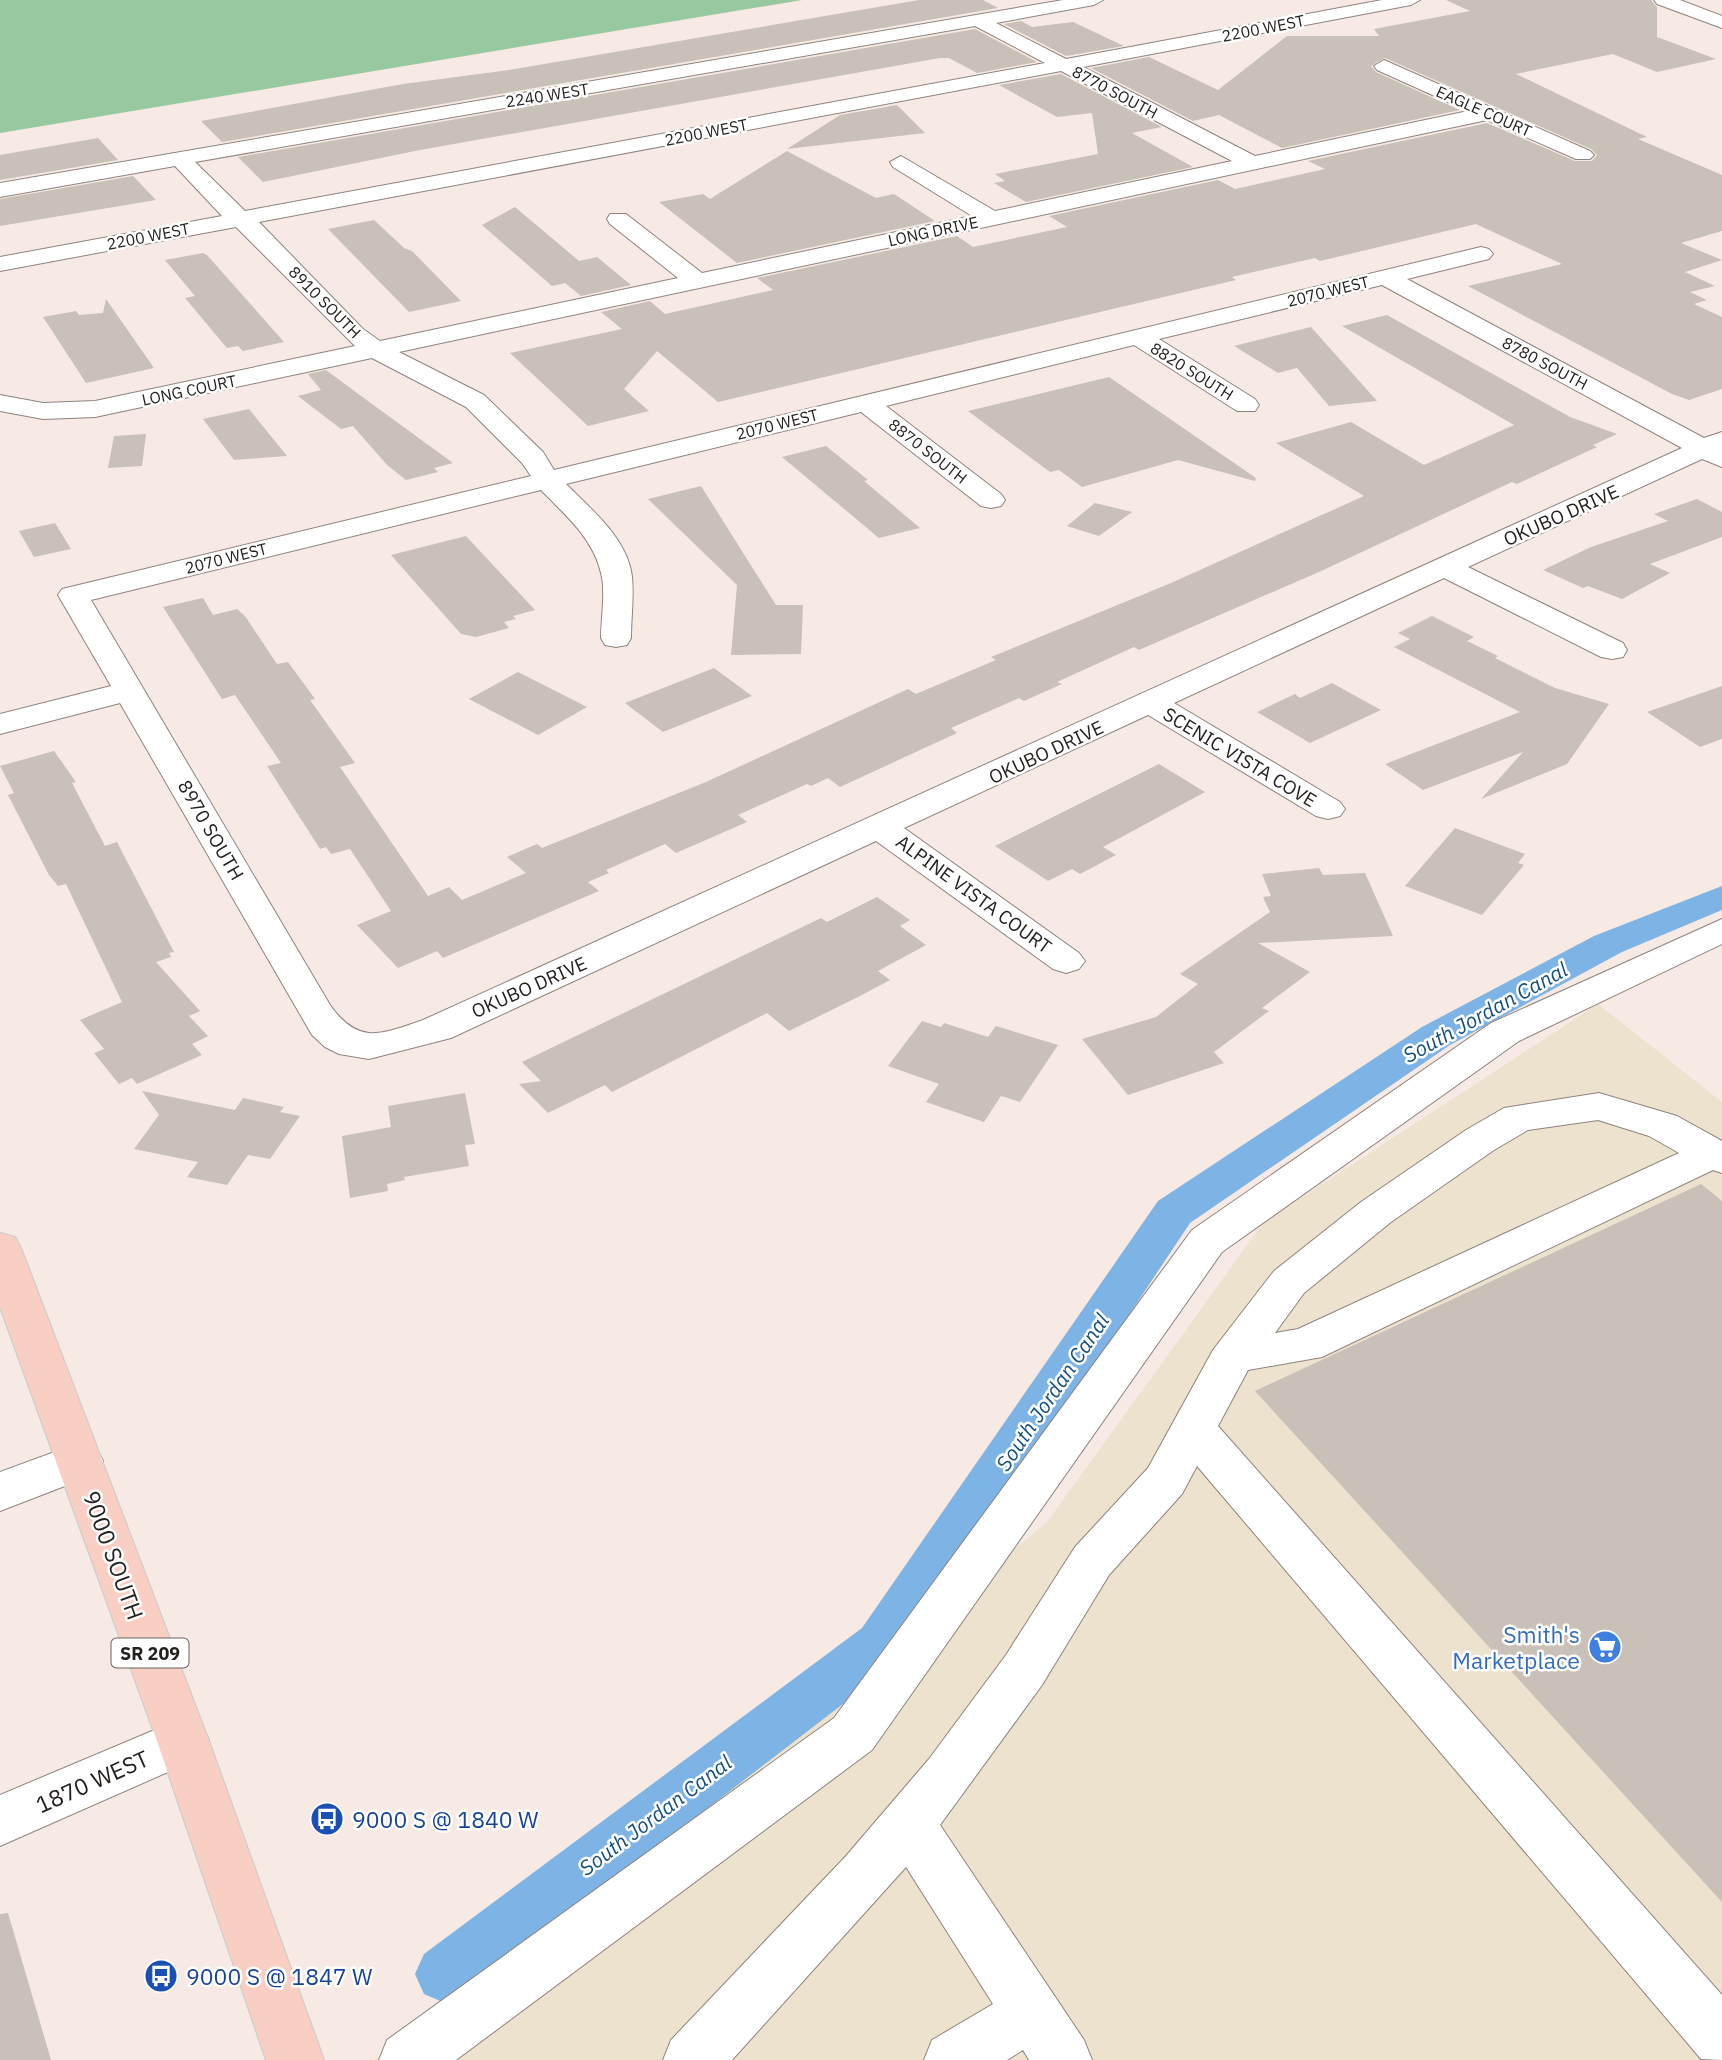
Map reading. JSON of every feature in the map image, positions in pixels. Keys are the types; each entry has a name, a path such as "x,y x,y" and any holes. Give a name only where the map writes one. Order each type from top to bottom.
{"main road":[{"name":"9000 SOUTH","path":"0,1248 183,1741 295,2060"}],"street":[{"name":"2240 WEST","path":"0,190 1094,0"},
{"name":"2200 WEST","path":"0,264 1411,0"},
{"path":"1663,0 1722,22"},
{"name":"8770 SOUTH","path":"977,20 1252,163"},
{"path":"1700,35 1722,31"},
{"name":"EAGLE COURT","path":"1384,66 1583,155"},
{"name":"LONG DRIVE","path":"376,349 1489,113"},
{"name":"8910 SOUTH","path":"180,159 239,219 256,232 354,334 376,349 475,401 533,458 547,480 598,533 610,554 617,575 616,638"},
{"path":"901,162 992,219"},
{"path":"618,219 697,281"},
{"name":"2070 WEST","path":"73,595 1481,254"},
{"name":"8780 SOUTH","path":"1385,277 1716,450"},
{"name":"8820 SOUTH","path":"1138,337 1246,405"},
{"name":"LONG COURT","path":"0,403 43,411 95,409 376,349"},
{"name":"8870 SOUTH","path":"866,402 990,500"},
{"name":"OKUBO DRIVE","path":"363,1048 395,1044 437,1029 1446,568 1716,450"},
{"path":"1446,568 1612,650"},
{"name":"8970 SOUTH","path":"73,595 299,981 317,1019 338,1040 363,1048"},
{"path":"0,724 130,691"},
{"name":"SCENIC VISTA COVE","path":"1152,704 1328,809"},
{"name":"ALPINE VISTA COURT","path":"881,828 1066,961"},
{"path":"408,2060 853,1734 1207,1241 1505,1032 1722,930"},
{"path":"692,2060 866,1874 948,1776 1024,1670 1092,1561 1165,1481 1235,1355 1289,1282 1376,1212 1480,1140 1518,1118 1599,1106 1663,1126 1718,1156"},
{"path":"1235,1355 1306,1345 1718,1156"},
{"path":"1193,1430 1722,2039"},
{"path":"0,1492 79,1461"},
{"name":"1870 WEST","path":"0,1821 183,1741"},
{"path":"908,1823 1063,2060"},
{"path":"953,2060 1031,2013"}],"shaded area":[{"path":"1598,1004 1722,1102 1722,2060 374,2060 641,1862 1047,1522 1264,1222"}],"green space":[{"path":"0,0 802,0 0,133"}],"building":[{"path":"919,0 983,0 998,8 222,142 201,121 403,84 509,70"},
{"path":"1446,0 1651,0 1657,7 1657,37 1716,59 1657,72 1613,54 1516,74 1647,137 1638,139 1722,175 1722,231 1681,243 1722,260 1685,272 1715,286 1690,292 1707,300 1694,304 1722,317 1722,389 1689,400 1672,394 1468,286 1562,264 1476,224 1320,261 1315,258 1232,277 1236,280 718,402 657,351 624,389 649,411 588,426 510,353 622,329 601,312 650,301 665,314 773,290 757,278 957,236 973,247 1067,227 1049,216 1218,180 1235,189 1325,169 1308,161 1487,123 1575,161 1592,161 1597,155 1591,149 1385,58 1371,66 1376,72 1460,110 1282,148 1219,115 1193,121 1091,68 1149,57 1218,90 1287,36 1379,36 1374,29 1470,11"},
{"path":"1021,21 1032,27 1073,22 1124,46 1066,56 1004,24"},
{"path":"975,29 1037,62 977,73 949,58 940,58 420,150 263,182 238,157"},
{"path":"1061,74 1162,127 1132,133 1193,167 1026,202 994,183 1005,181 995,174 1098,154 1092,113 1057,117 999,85"},
{"path":"897,105 925,133 787,149 840,115"},
{"path":"98,138 118,160 0,180 0,155"},
{"path":"787,151 876,198 894,194 935,221 737,263 659,202 703,194 710,199"},
{"path":"133,176 156,200 0,226 0,199"},
{"path":"515,207 579,261 597,257 631,285 581,296 565,283 552,286 482,225"},
{"path":"374,220 404,248 412,251 461,301 409,312 328,229"},
{"path":"203,253 284,342 243,351 238,346 227,348 185,298 195,296 165,260"},
{"path":"106,299 154,368 86,383 43,317 76,311 79,315 103,313"},
{"path":"1387,315 1570,417 1617,434 1593,445 1597,447 1517,484 1512,482 1319,572 1139,650 1134,647 1057,682 1062,684 1024,701 1019,698 951,728 957,733 840,787 828,778 811,786 807,784 738,815 747,822 676,853 665,844 606,870 609,873 588,882 599,891 443,958 437,951 398,968 357,925 391,911 350,849 331,854 326,847 320,849 267,766 281,763 235,695 222,699 163,607 203,598 213,615 237,609 245,616 277,664 288,662 315,699 310,700 355,763 340,767 428,896 449,887 462,900 526,873 507,857 537,844 542,848 706,782 908,689 916,694 996,660 991,657 1171,583 1364,496 1276,443 1351,422 1424,465 1514,425 1342,326"},
{"path":"1311,327 1377,401 1329,406 1297,368 1278,373 1234,346"},
{"path":"326,370 453,463 434,468 438,472 406,480 387,465 353,426 341,429 298,396 321,390 308,374"},
{"path":"1109,377 1256,478 1255,481 1178,460 1082,487 1059,470 1050,472 968,411"},
{"path":"249,409 287,456 234,460 203,419"},
{"path":"146,434 142,466 108,468 114,436"},
{"path":"826,446 920,528 879,538 782,457"},
{"path":"701,486 776,605 803,605 801,654 731,655 737,585 648,499"},
{"path":"1697,499 1722,512 1722,537 1650,564 1670,573 1622,599 1588,586 1583,588 1543,570 1591,547 1668,521 1654,514"},
{"path":"1095,503 1132,512 1099,536 1067,526"},
{"path":"55,523 71,549 34,557 19,531"},
{"path":"466,536 535,610 513,616 516,619 504,622 509,628 476,637 461,634 391,555"},
{"path":"1432,616 1474,637 1467,641 1498,656 1495,658 1555,688 1609,704 1567,764 1481,799 1523,752 1423,790 1385,764 1520,712 1394,647 1410,639 1398,633"},
{"path":"714,668 752,696 663,732 625,703"},
{"path":"518,672 587,707 538,735 469,699"},
{"path":"1332,683 1381,710 1310,743 1257,712 1295,694 1300,698"},
{"path":"1722,686 1722,739 1700,747 1647,712"},
{"path":"54,751 76,782 72,783 105,846 117,842 174,952 169,953 171,957 156,962 200,1011 189,1016 208,1036 192,1044 202,1055 137,1084 132,1078 119,1084 94,1053 104,1049 80,1020 122,1002 66,884 58,886 49,875 8,795 14,793 0,766"},
{"path":"1159,764 1205,792 1103,847 1116,855 1080,874 1072,869 1048,881 995,846"},
{"path":"1455,828 1525,854 1518,863 1524,865 1482,915 1405,886"},
{"path":"1319,868 1323,875 1365,873 1393,936 1258,943 1310,972 1262,1008 1269,1011 1214,1052 1224,1063 1128,1095 1082,1039 1156,1017 1198,984 1180,974 1270,912 1263,897 1271,896 1262,874"},
{"path":"877,897 910,920 900,926 926,945 878,971 890,980 860,996 789,1031 767,1013 612,1092 605,1085 548,1113 519,1084 541,1081 522,1062 821,918 827,922"},
{"path":"922,1021 941,1027 944,1023 988,1037 996,1026 1058,1045 1020,1102 1001,1096 984,1122 926,1102 939,1084 888,1066"},
{"path":"142,1091 235,1110 243,1098 284,1107 280,1112 300,1116 270,1159 248,1155 227,1185 187,1177 198,1162 134,1149 159,1115"},
{"path":"465,1093 475,1144 465,1145 469,1166 404,1177 405,1180 387,1184 388,1191 350,1198 342,1136 391,1127 388,1106"},
{"name":"Smith's Marketplace","path":"1701,1184 1722,1201 1722,1902 1255,1391"},
{"path":"8,1913 51,2060 0,2060 0,1914"}],"waterway":[{"name":"South Jordan Canal","path":"445,1974 881,1644 1174,1212 1436,1036 1608,944 1722,897"}],"place":[{"name":"Smith's Marketplace","path":"1605,1647"},
{"name":"9000 S @ 1840 W","path":"327,1819"},
{"name":"9000 S @ 1847 W","path":"161,1976"}]}
